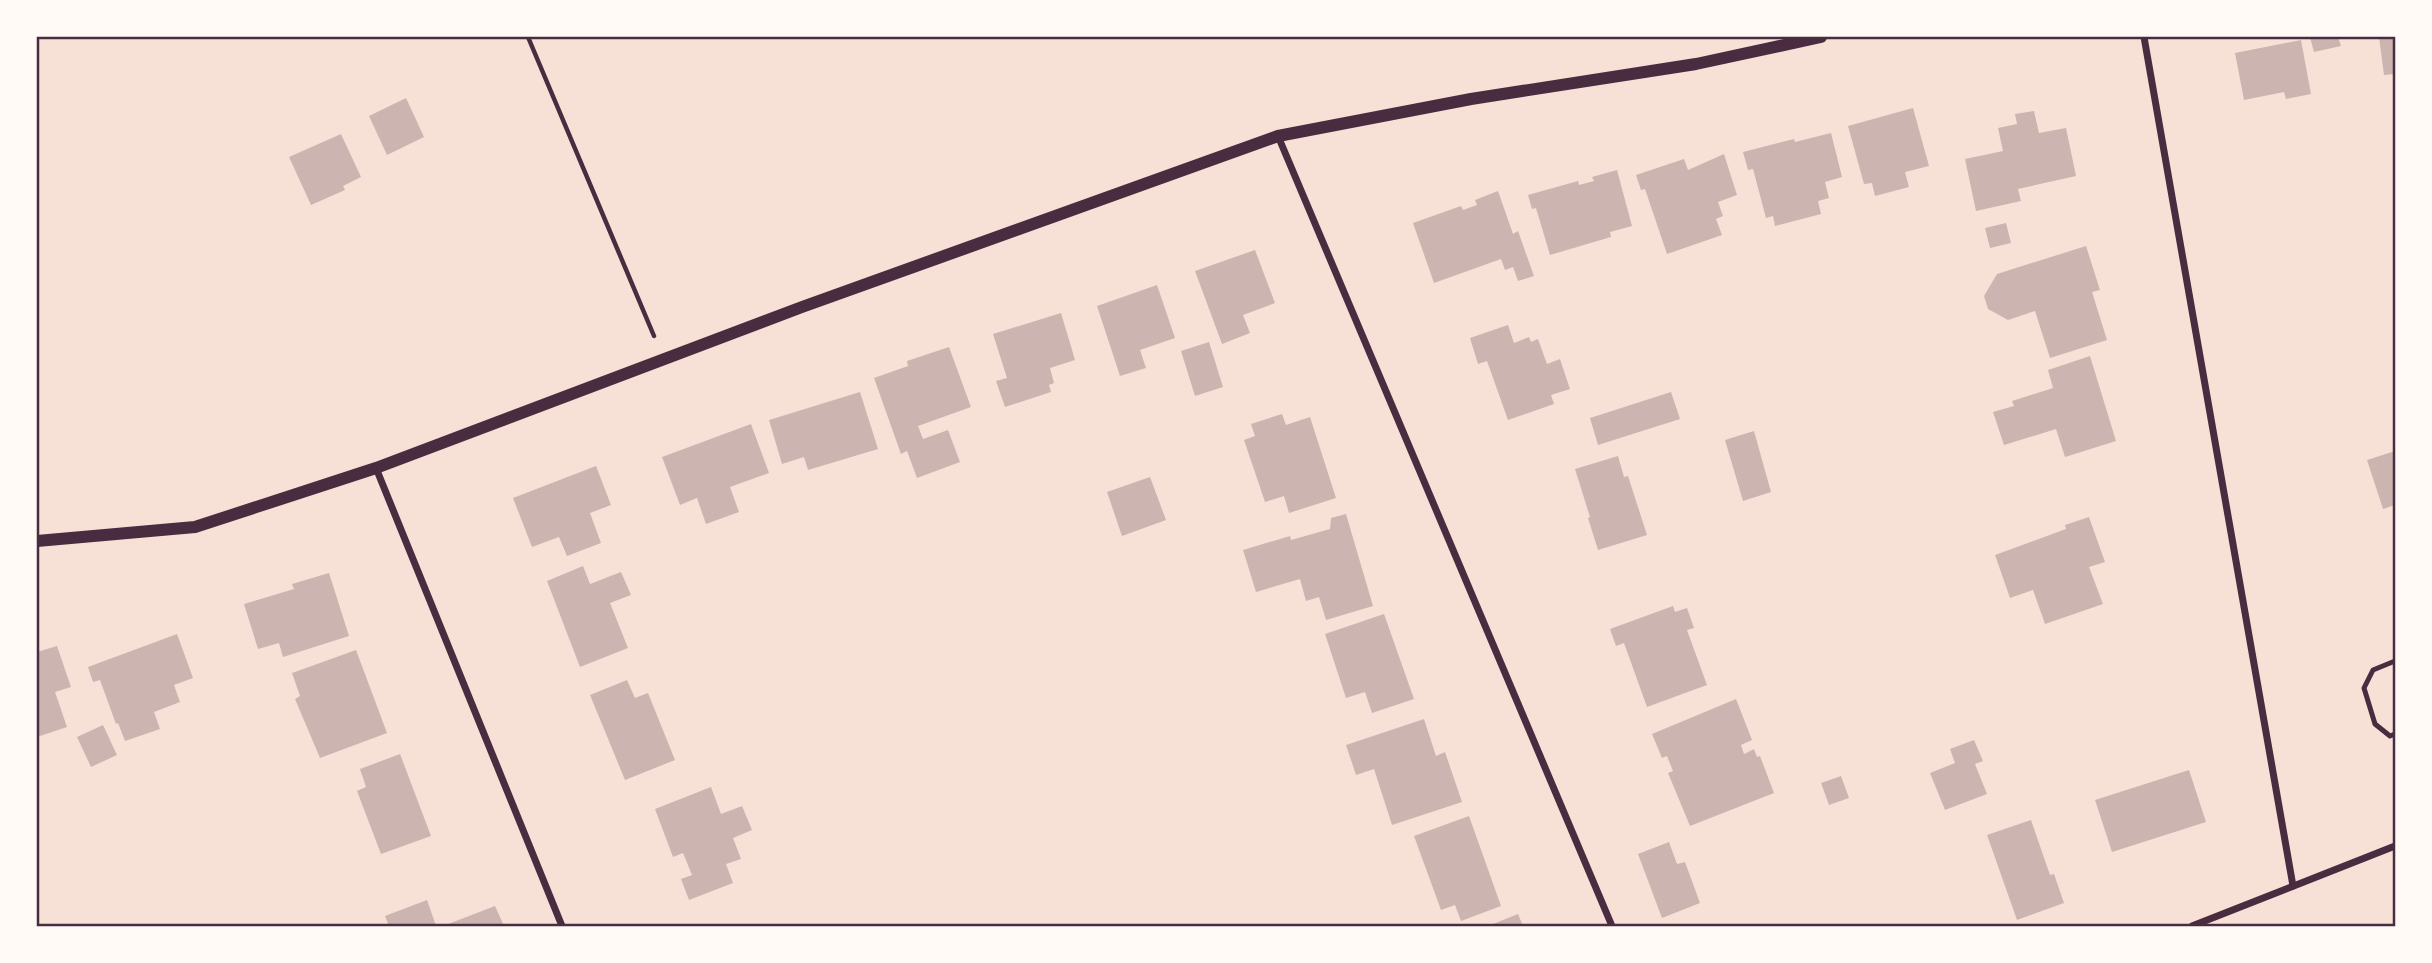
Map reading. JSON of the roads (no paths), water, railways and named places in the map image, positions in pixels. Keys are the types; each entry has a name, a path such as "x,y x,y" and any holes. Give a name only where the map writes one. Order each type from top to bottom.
{"street":[{"path":"37,541 195,527 376,468 1016,229 1278,136 1471,99 1696,64 1821,37"},
{"path":"2144,37 2293,886"},
{"path":"1278,136 1612,926"},
{"path":"376,468 562,926"},
{"path":"2192,926 2395,846"}],"lane":[{"path":"2395,661 2373,670 2364,688 2375,724 2390,736 2395,734"}]}
